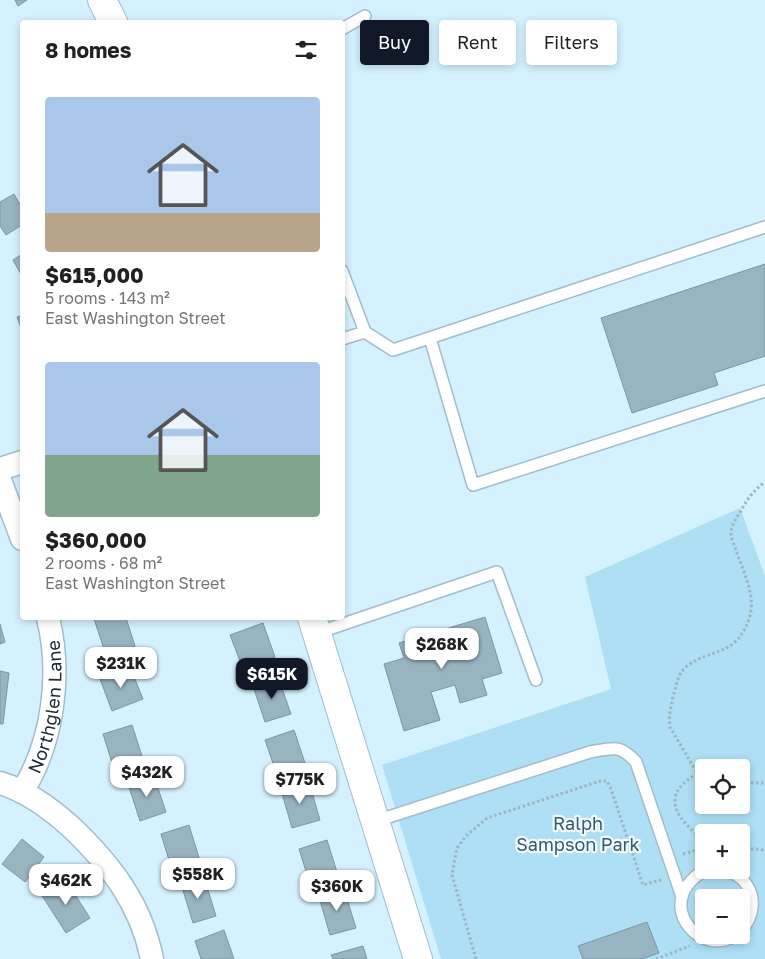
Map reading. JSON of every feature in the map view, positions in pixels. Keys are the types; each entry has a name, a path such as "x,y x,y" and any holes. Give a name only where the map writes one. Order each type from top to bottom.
{"street":[{"path":"102,0 112,20"},
{"path":"0,469 20,463"},
{"path":"0,480 20,534"},
{"name":"Northglen Lane","path":"22,792 38,762 49,724 54,673 52,637 48,620"},
{"path":"314,625 418,959"},
{"path":"0,783 22,792 58,816 91,846 108,865 137,914 152,959"}],"lane":[{"path":"345,27 365,16"},
{"path":"345,279 365,332 393,350 765,227"},
{"path":"345,338 365,332"},
{"path":"430,338 473,484 765,391"},
{"path":"345,616 498,572 536,680"},
{"path":"314,625 331,620"},
{"path":"376,821 590,752 613,748 626,751 636,762 682,897"},
{"path":"695,876 686,886 681,908 684,919 695,933"},
{"path":"741,879 749,889"},
{"path":"750,892 753,901 750,918"}],"path":[{"path":"695,768 670,727 670,709 676,684 687,666 721,652 732,645 742,633 749,619 752,606 750,590 731,532 734,522 748,497 765,482"},
{"path":"695,775 682,785 677,792 675,808 682,819 695,831"},
{"path":"476,959 452,876 454,861 458,848 466,836 488,818 502,812 600,781 607,781 643,885 660,879 664,889"},
{"path":"750,783 765,783"},
{"path":"750,849 765,850"},
{"path":"678,856 695,851"},
{"path":"656,959 694,945 689,942"}],"green space":[{"name":"Ralph Sampson Park","path":"740,508 765,576 765,959 441,959 382,765 611,689 585,577"}],"building":[{"path":"15,0 27,0 18,6"},
{"path":"14,194 20,204 20,226 6,235 0,226 0,202"},
{"path":"20,255 20,272 13,260"},
{"path":"765,264 765,356 714,373 718,385 632,413 601,318"},
{"path":"485,617 502,673 482,679 487,695 460,703 455,685 431,692 440,720 404,731 384,664 404,658 399,643"},
{"path":"94,620 127,620 135,646 106,655"},
{"path":"263,623 275,657 243,669 230,635"},
{"path":"0,624 5,642 0,644"},
{"path":"130,667 143,699 112,711 100,679"},
{"path":"0,671 9,673 3,724 0,724"},
{"path":"278,677 291,714 265,722 253,686"},
{"path":"132,725 143,759 114,769 103,734"},
{"path":"294,730 306,766 277,775 265,740"},
{"path":"154,776 166,812 140,821 128,784"},
{"path":"309,782 320,820 292,828 281,790"},
{"path":"189,825 200,861 172,870 161,834"},
{"path":"22,839 44,857 25,882 2,864"},
{"path":"327,840 337,872 309,881 299,849"},
{"path":"204,877 216,916 193,923 181,884"},
{"path":"65,879 90,918 66,933 41,894"},
{"path":"344,889 356,928 330,935 319,897"},
{"path":"647,922 659,953 642,959 583,959 578,946"},
{"path":"224,930 234,959 201,959 195,941"},
{"path":"363,946 367,959 333,959 331,955"}]}
